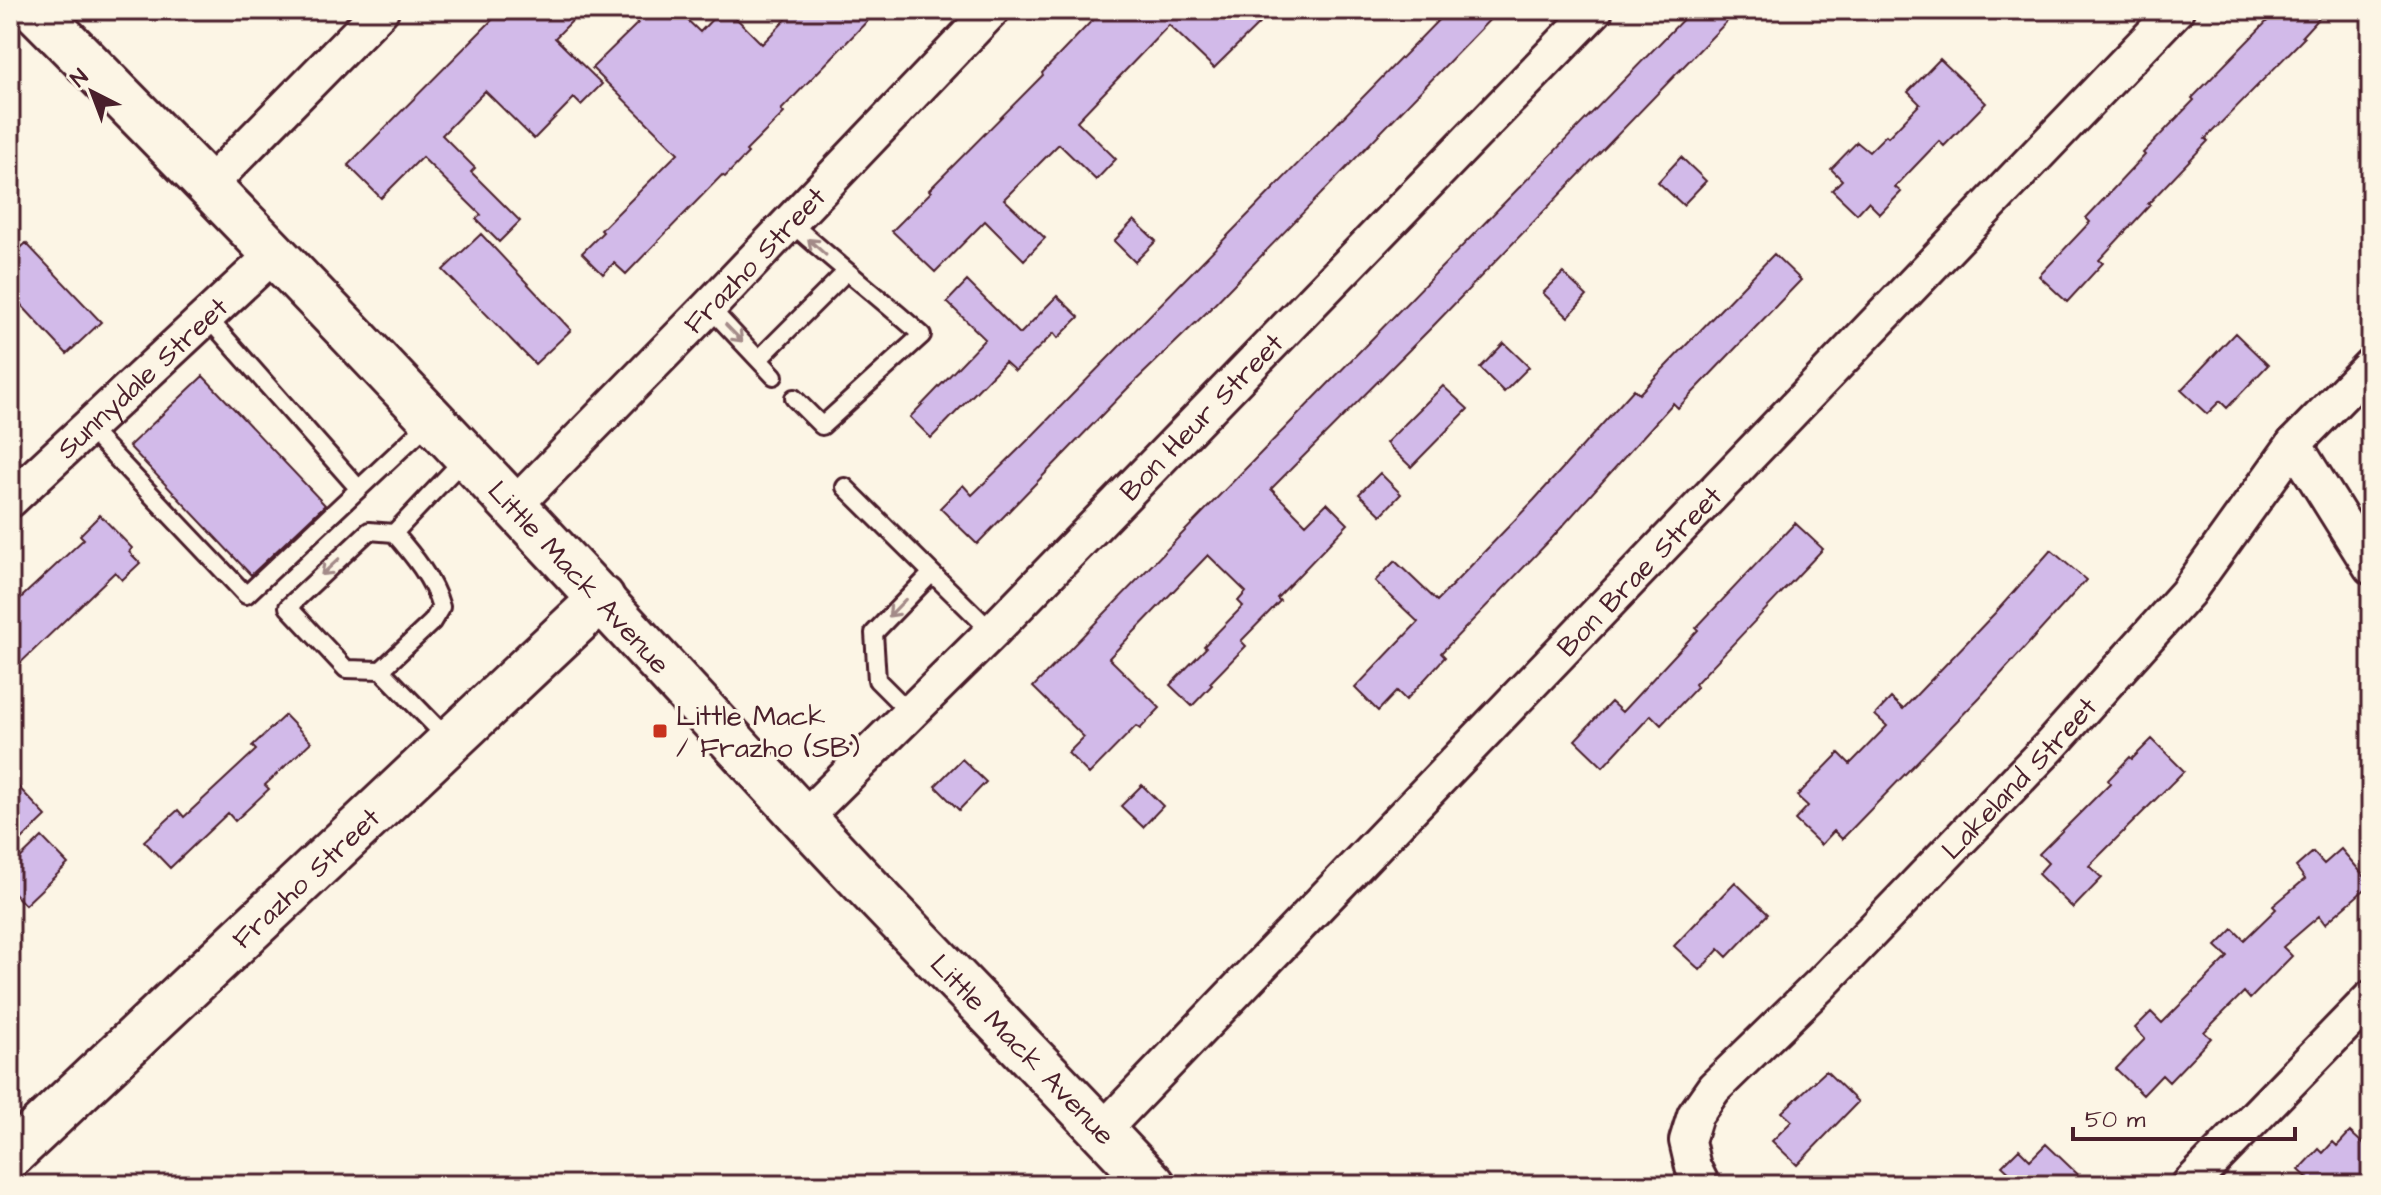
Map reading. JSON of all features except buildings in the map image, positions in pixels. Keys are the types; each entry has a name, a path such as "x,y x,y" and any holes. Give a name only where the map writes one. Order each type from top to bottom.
{"main road":[{"name":"Little Mack Avenue","path":"35,10 275,253 602,598 803,819 1153,1185"},
{"name":"Frazho Street","path":"10,1156 602,598"}],"street":[{"path":"209,185 381,10"},
{"name":"Frazho Street","path":"514,506 992,10"},
{"name":"Bon Heur Street","path":"803,819 992,632 1595,10"},
{"name":"Bon Brae Street","path":"1102,1131 2176,10"},
{"name":"Sunnydale Street","path":"10,500 275,253"},
{"name":"Lakeland Street","path":"1702,1185 1693,1167 1687,1141 1695,1115 1714,1088 1822,983 2050,746 2187,593 2294,444 2371,365"},
{"path":"2294,444 2371,567"},
{"path":"2189,1185 2371,998"}],"lane":[{"path":"789,221 922,335 822,426 794,398"},
{"path":"759,359 846,272"},
{"path":"709,307 774,376"},
{"path":"206,316 359,489"},
{"path":"87,427 246,595 432,420"},
{"path":"394,533 467,456"},
{"path":"845,487 992,632"},
{"path":"381,670 432,622 441,607 437,592 394,533 369,531 288,607 346,669 381,670 449,740"},
{"path":"911,714 877,680 874,633 932,573"}],"place":[{"name":"Little Mack / Frazho (SB)","path":"660,731"}]}
